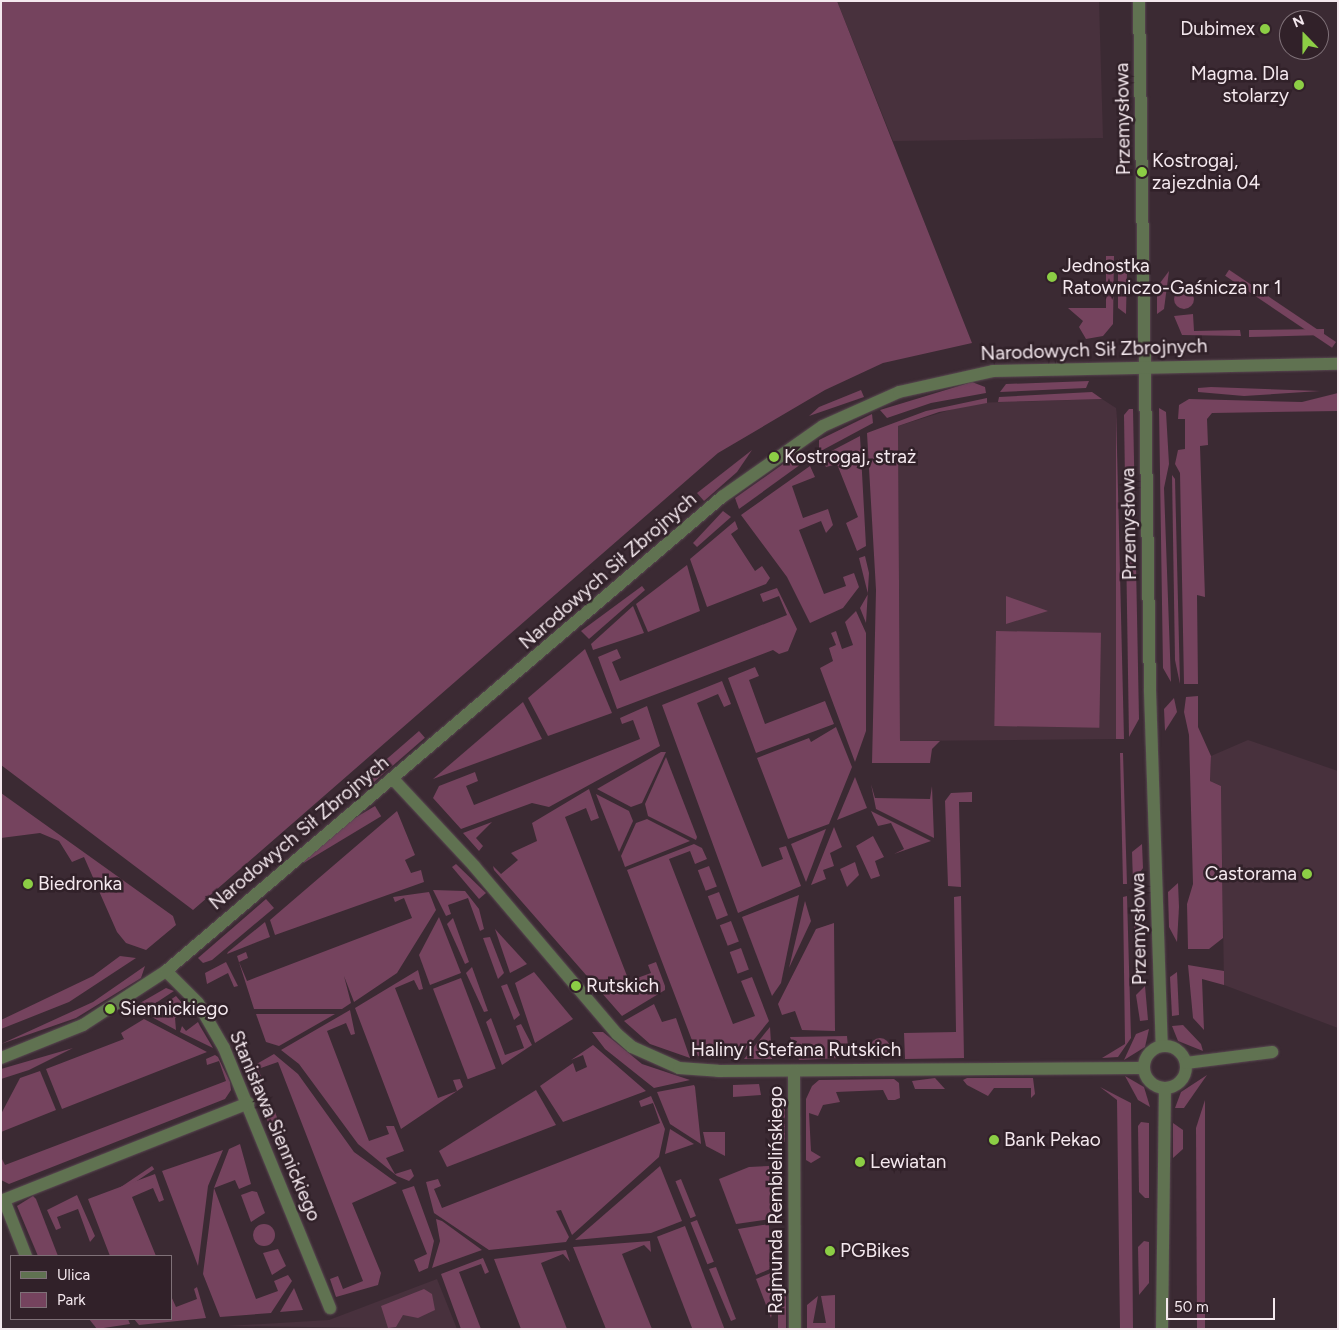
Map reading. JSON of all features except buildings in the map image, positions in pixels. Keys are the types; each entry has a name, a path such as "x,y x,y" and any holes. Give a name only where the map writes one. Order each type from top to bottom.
{"street":[{"name":"Przemysłowa","path":"1139,1 1144,365 1162,1046"},
{"name":"Narodowych Sił Zbrojnych","path":"1,1058 83,1024 166,971 728,492 823,426 899,392 961,376 1010,369 1144,365 1338,364"},
{"name":"Haliny i Stefana Rutskich","path":"393,779 632,1047 696,1071 1144,1068"},
{"name":"Stanisława Siennickiego","path":"166,971 211,1022 248,1103 330,1308"},
{"path":"1162,1046 1177,1050 1186,1064 1183,1078 1164,1089 1150,1082 1144,1068 1149,1054 1162,1046"},
{"path":"1186,1064 1272,1052"},
{"name":"Rajmunda Rembielińskiego","path":"794,1071 795,1329"},
{"path":"1162,1329 1164,1089"},
{"path":"26,1255 2,1200 248,1103"}],"shaded area":[{"path":"837,1 1099,1 1103,138 893,141"},
{"path":"1102,399 1116,408 1116,739 900,741 898,426 972,403"},
{"path":"1248,740 1338,771 1338,1028 1224,985 1221,786 1210,781 1211,756"},
{"path":"437,1279 457,1329 227,1326 329,1320"}],"green space":[{"path":"1,1 837,1 972,343 883,363 825,390 718,453 193,910 1,765"},
{"path":"1106,256 1114,256 1113,324 1103,336 1086,339 1079,327 1083,321 1068,308 1106,308"},
{"path":"1118,259 1127,271 1126,314 1118,308"},
{"path":"1229,270 1336,342 1332,348 1225,276"},
{"path":"1169,271 1164,309 1157,314 1157,287"},
{"path":"1184,289 1191,292 1194,299 1191,306 1184,309 1177,306 1174,299 1177,292"},
{"path":"1193,314 1194,331 1240,330 1241,336 1182,335 1174,316"},
{"path":"1324,329 1324,335 1249,337 1249,330"},
{"path":"1089,381 1086,388 1000,392 1006,384"},
{"path":"972,382 985,387 986,393 931,403 887,418 880,410"},
{"path":"1198,388 1320,391 1244,396 1198,392"},
{"path":"861,390 864,397 809,416 819,407"},
{"path":"1092,392 1102,399 998,402 999,397"},
{"path":"1338,393 1338,411 1212,413 1207,419 1208,445 1200,446 1205,597 1197,595 1198,684 1184,684 1180,473 1175,464 1178,450 1185,449 1185,419 1178,419 1179,405 1189,399 1302,402"},
{"path":"987,398 987,403 939,412 898,426 900,741 940,741 932,749 930,763 872,763 876,590 867,433 926,411"},
{"path":"1116,408 1124,739 1116,739"},
{"path":"1159,408 1166,412 1169,464 1164,488 1171,682 1163,668"},
{"path":"1129,409 1133,409 1139,719 1129,737 1124,415"},
{"path":"872,414 873,423 819,452 819,440"},
{"path":"860,436 866,546 857,551 846,523 858,517 837,464 826,467 820,457"},
{"path":"752,450 737,472 704,501 697,493"},
{"path":"800,452 808,459 739,509 735,498"},
{"path":"810,466 815,477 792,486 803,518 828,509 833,525 826,533 821,521 799,530 824,594 846,586 843,577 854,573 859,587 843,608 810,623 787,577 741,515"},
{"path":"1172,475 1175,479 1180,684 1175,660"},
{"path":"723,511 731,517 697,547 693,543"},
{"path":"735,521 738,529 731,534 755,571 762,566 770,578 766,584 707,607 690,559"},
{"path":"865,556 869,573 868,593 859,558"},
{"path":"687,565 700,611 648,632 636,604"},
{"path":"642,586 645,590 589,639 581,631"},
{"path":"777,588 797,629 788,651 779,654 773,650 617,709 598,657 617,649 621,658 612,662 620,681 787,615 779,596 763,602 760,594"},
{"path":"868,595 866,623 860,608"},
{"path":"1006,596 1048,611 1006,624"},
{"path":"633,606 644,633 593,650 591,644"},
{"path":"856,611 866,633 866,731 855,762 820,668 833,661 829,648 836,645 831,633 836,631 842,649 853,645 845,622"},
{"path":"996,631 1101,633 1099,728 994,726"},
{"path":"585,649 612,713 548,736 528,698"},
{"path":"755,667 759,676 749,680 765,724 825,701 834,724 756,753 728,678"},
{"path":"722,681 731,704 724,707 718,694 697,703 762,867 783,859 779,848 786,846 801,886 738,913 662,705"},
{"path":"1198,696 1198,727 1211,756 1210,781 1221,786 1223,938 1209,949 1188,949 1187,904 1193,884 1189,735 1184,712 1186,697"},
{"path":"1174,698 1177,712 1165,731 1164,709"},
{"path":"523,702 542,739 433,779"},
{"path":"647,706 660,746 549,807 532,803 461,829 433,798 439,786 475,772 478,781 466,786 474,805 640,739 633,720 622,724 620,718"},
{"path":"836,727 852,767 829,824 788,839 757,758 809,738 811,742"},
{"path":"419,731 425,738 368,787 362,780"},
{"path":"661,752 666,752 642,803 631,807 597,789"},
{"path":"1120,753 1123,753 1127,884 1123,884"},
{"path":"666,757 697,837 696,840 648,816 645,804"},
{"path":"855,777 867,808 837,820"},
{"path":"871,784 875,798 930,799 932,786 934,838 876,809"},
{"path":"589,789 599,818 591,821 586,808 565,817 629,981 651,973 648,965 656,962 665,986 665,990 622,1016 494,870 493,866 501,874 518,860 511,853 537,841 532,823"},
{"path":"972,792 972,802 959,802 961,887 948,886 945,801 951,793"},
{"path":"1,793 173,916 176,925 146,950 126,943 117,932 84,857 72,862 59,841 40,833 1,838"},
{"path":"596,794 629,811 633,821 619,852"},
{"path":"375,806 381,816 304,863 298,852"},
{"path":"397,811 415,855 405,860 411,873 421,870 424,882 275,935 270,920"},
{"path":"871,811 931,841 894,854 904,849 891,823 878,826"},
{"path":"647,819 690,841 625,867 621,856 636,823"},
{"path":"492,822 476,838 483,846 479,851 463,833"},
{"path":"834,827 842,847 830,853 834,866 823,870 826,879 811,885"},
{"path":"826,829 806,882 791,844"},
{"path":"873,836 884,857 875,861 880,876 871,879 856,846"},
{"path":"694,844 702,848 707,859 695,864 690,851 669,859 733,1024 755,1016 741,981 752,977 769,1021 738,1059 698,1056 627,870"},
{"path":"1142,844 1143,868 1133,882 1132,852"},
{"path":"855,862 859,875 847,887 840,869"},
{"path":"456,864 486,893 479,899 452,867"},
{"path":"709,866 717,887 706,891 698,870"},
{"path":"1178,883 1177,942 1169,927 1168,892"},
{"path":"433,890 465,891 479,909 484,929 480,931 468,898 448,905 451,914 446,916"},
{"path":"429,892 436,910 397,973 354,1002 344,976 351,1003 342,1009 254,1009 237,956 246,952 248,958 239,962 247,981 412,918 404,898 395,902 393,897"},
{"path":"719,892 728,915 717,920 708,896"},
{"path":"799,895 781,983 772,996 742,917"},
{"path":"961,896 964,1058 905,1059 904,1033 956,1032 954,897"},
{"path":"1127,896 1131,1038 1118,1057 1102,1058 1125,1044 1123,897"},
{"path":"1133,896 1144,907 1144,936 1135,946"},
{"path":"266,899 274,908 212,960 203,963 198,958"},
{"path":"805,901 811,921 789,968"},
{"path":"439,917 461,973 430,985 419,955"},
{"path":"453,918 469,962 465,964 447,924"},
{"path":"731,921 739,942 728,946 720,925"},
{"path":"265,922 270,937 227,954 228,952"},
{"path":"834,923 835,1031 802,1030 795,1011 782,1015 778,1004 816,929"},
{"path":"495,929 527,964 510,973"},
{"path":"490,937 504,973 498,979 483,938"},
{"path":"741,948 749,970 738,974 730,952"},
{"path":"120,956 136,958 69,1002 1,1029 1,1020 93,976"},
{"path":"226,962 238,986 234,987 228,973 207,984 205,973"},
{"path":"1188,965 1224,971 1224,985 1202,979 1204,1030 1193,1018"},
{"path":"145,966 141,978 76,1018 1,1044 93,1002"},
{"path":"472,967 488,1011 484,1012 466,973"},
{"path":"418,970 423,989 419,990 414,980 395,988 438,1098 457,1091 453,1080 460,1079 463,1087 401,1129 355,1008"},
{"path":"534,972 573,1019 535,1043 515,983"},
{"path":"1177,972 1179,1015 1172,1016 1170,977"},
{"path":"461,978 496,1069 468,1079 433,989"},
{"path":"507,984 520,1015 514,1020 501,986"},
{"path":"1145,986 1148,1020 1140,1021 1136,995"},
{"path":"166,988 174,991 136,1016 140,1003"},
{"path":"176,996 188,1010 175,1018 176,1030 148,1015"},
{"path":"654,1004 662,1022 676,1018 690,1058 650,1044 624,1021"},
{"path":"350,1010 355,1034 351,1035 346,1023 327,1031 369,1141 389,1134 386,1126 394,1126 404,1151 386,1158 395,1174 411,1169 414,1176 409,1181 397,1176 358,1144 299,1064 281,1050"},
{"path":"256,1014 335,1014 279,1046 266,1042"},
{"path":"491,1018 505,1055 524,1048 516,1026 521,1024 532,1045 502,1065 486,1022"},
{"path":"144,1019 207,1052 62,1109 46,1069 124,1039 121,1033"},
{"path":"198,1022 213,1048 180,1032 182,1026 186,1031"},
{"path":"1183,1025 1201,1044 1203,1051 1178,1041 1172,1026"},
{"path":"770,1027 772,1059 744,1059"},
{"path":"1149,1029 1145,1047 1124,1060 1136,1034"},
{"path":"592,1032 603,1032 642,1064 690,1080 654,1088 605,1049"},
{"path":"847,1036 848,1047 840,1058 799,1060 790,1037"},
{"path":"880,1038 887,1041 890,1048 887,1055 880,1058 873,1055 870,1048 873,1041"},
{"path":"593,1045 646,1091 563,1122 540,1086 573,1063 576,1072 587,1067 583,1055 571,1060"},
{"path":"73,1048 29,1070 1,1079 1,1069"},
{"path":"274,1054 298,1074 354,1152 397,1183 352,1203 381,1273 378,1285 336,1297 330,1279 338,1276 343,1289 363,1281 278,1062 258,1069 261,1076 255,1078 248,1069"},
{"path":"215,1055 218,1057 230,1082 231,1090 225,1099 9,1184 1,1180 1,1157 5,1165 226,1081 219,1061 207,1065 206,1059"},
{"path":"40,1071 56,1110 1,1132 1,1114 20,1078"},
{"path":"1207,1075 1184,1108 1175,1108 1181,1092"},
{"path":"1125,1076 1144,1087 1150,1107 1138,1100"},
{"path":"935,1078 945,1089 915,1089 912,1081"},
{"path":"967,1078 1033,1078 1035,1094 1031,1098 1031,1088 994,1088 988,1096 967,1085 963,1080"},
{"path":"894,1079 899,1083 900,1098 895,1100 888,1100 883,1090 836,1092 840,1102 823,1105 818,1116 809,1113 811,1151 821,1157 811,1163 806,1160 806,1099 812,1086 819,1080"},
{"path":"759,1084 761,1095 733,1097 733,1085"},
{"path":"694,1085 701,1144 670,1124 657,1092"},
{"path":"1100,1087 1131,1103 1133,1329 1120,1329 1117,1100"},
{"path":"536,1090 556,1125 447,1167 439,1151"},
{"path":"651,1096 665,1129 659,1157 572,1235 561,1210 556,1211 569,1237 566,1242 489,1250 434,1213 426,1182 438,1179 441,1186 434,1189 442,1208 660,1123 653,1103 641,1107 639,1101"},
{"path":"785,1100 785,1142 780,1142 778,1101"},
{"path":"1205,1100 1205,1329 1197,1329 1196,1128"},
{"path":"273,1106 282,1132 276,1134 271,1132 265,1113"},
{"path":"1141,1122 1149,1123 1149,1198 1145,1198 1139,1192 1138,1126"},
{"path":"1173,1123 1183,1130 1183,1149 1173,1158"},
{"path":"670,1129 694,1144 665,1154"},
{"path":"703,1132 725,1132 725,1156 706,1146"},
{"path":"240,1144 251,1184 239,1189 235,1180 214,1188 229,1149"},
{"path":"223,1150 208,1186 198,1266 162,1171"},
{"path":"152,1166 154,1169 95,1210 92,1206"},
{"path":"660,1166 682,1221 651,1233 575,1240"},
{"path":"769,1166 771,1219 736,1224 719,1179 749,1167"},
{"path":"155,1174 164,1200 159,1202 153,1188 132,1197 156,1255 110,1255 88,1199"},
{"path":"681,1179 696,1216 690,1218 675,1181"},
{"path":"414,1186 434,1241 428,1268 419,1272 414,1260 427,1254 402,1190"},
{"path":"214,1188 256,1299 278,1291 274,1281 288,1275 292,1281 271,1313 220,1317 203,1274"},
{"path":"252,1191 257,1192 265,1213 251,1222 241,1195"},
{"path":"77,1195 95,1236 90,1242 78,1209 57,1217 61,1228 56,1230 47,1210"},
{"path":"33,1196 36,1199 58,1255 38,1255 17,1206"},
{"path":"436,1219 442,1221 482,1250 432,1268 440,1241"},
{"path":"697,1220 714,1262 707,1264 691,1223"},
{"path":"264,1224 272,1227 275,1235 272,1243 264,1246 256,1243 253,1235 256,1227"},
{"path":"769,1224 770,1269 756,1275 738,1229"},
{"path":"685,1226 724,1329 692,1329 657,1237"},
{"path":"650,1241 651,1252 644,1245 622,1254 652,1329 606,1329 573,1247"},
{"path":"1144,1241 1149,1242 1149,1283 1139,1295 1138,1247"},
{"path":"278,1249 286,1266 272,1275 263,1253"},
{"path":"566,1250 570,1262 563,1254 541,1263 567,1329 521,1329 494,1259"},
{"path":"483,1258 489,1272 485,1274 481,1264 459,1272 481,1329 461,1329 441,1274"},
{"path":"716,1267 736,1319 731,1321 709,1269"},
{"path":"771,1273 772,1313 771,1318 756,1279"},
{"path":"197,1287 206,1318 139,1325 135,1320 172,1320 172,1298 176,1307 197,1299 194,1289"},
{"path":"294,1288 303,1310 280,1312"},
{"path":"424,1289 432,1294 435,1310 418,1318 403,1315 396,1327 388,1328 381,1306"},
{"path":"778,1294 786,1294 786,1329 778,1329"},
{"path":"835,1295 835,1329 807,1329 807,1305 818,1296 813,1323 826,1323 821,1296"},
{"path":"90,1320 128,1320 130,1324 97,1329"}],"place":[{"name":"Dubimex","path":"1265,29"},
{"name":"Magma. Dla stolarzy","path":"1299,85"},
{"name":"Kostrogaj, zajezdnia 04","path":"1142,172"},
{"name":"Jednostka Ratowniczo-Gaśnicza nr 1","path":"1052,277"},
{"name":"Kostrogaj, straż","path":"774,457"},
{"name":"Castorama","path":"1307,874"},
{"name":"Biedronka","path":"28,884"},
{"name":"Rutskich","path":"576,986"},
{"name":"Siennickiego","path":"110,1009"},
{"name":"Bank Pekao","path":"994,1140"},
{"name":"Lewiatan","path":"860,1162"},
{"name":"PGBikes","path":"830,1251"}]}
